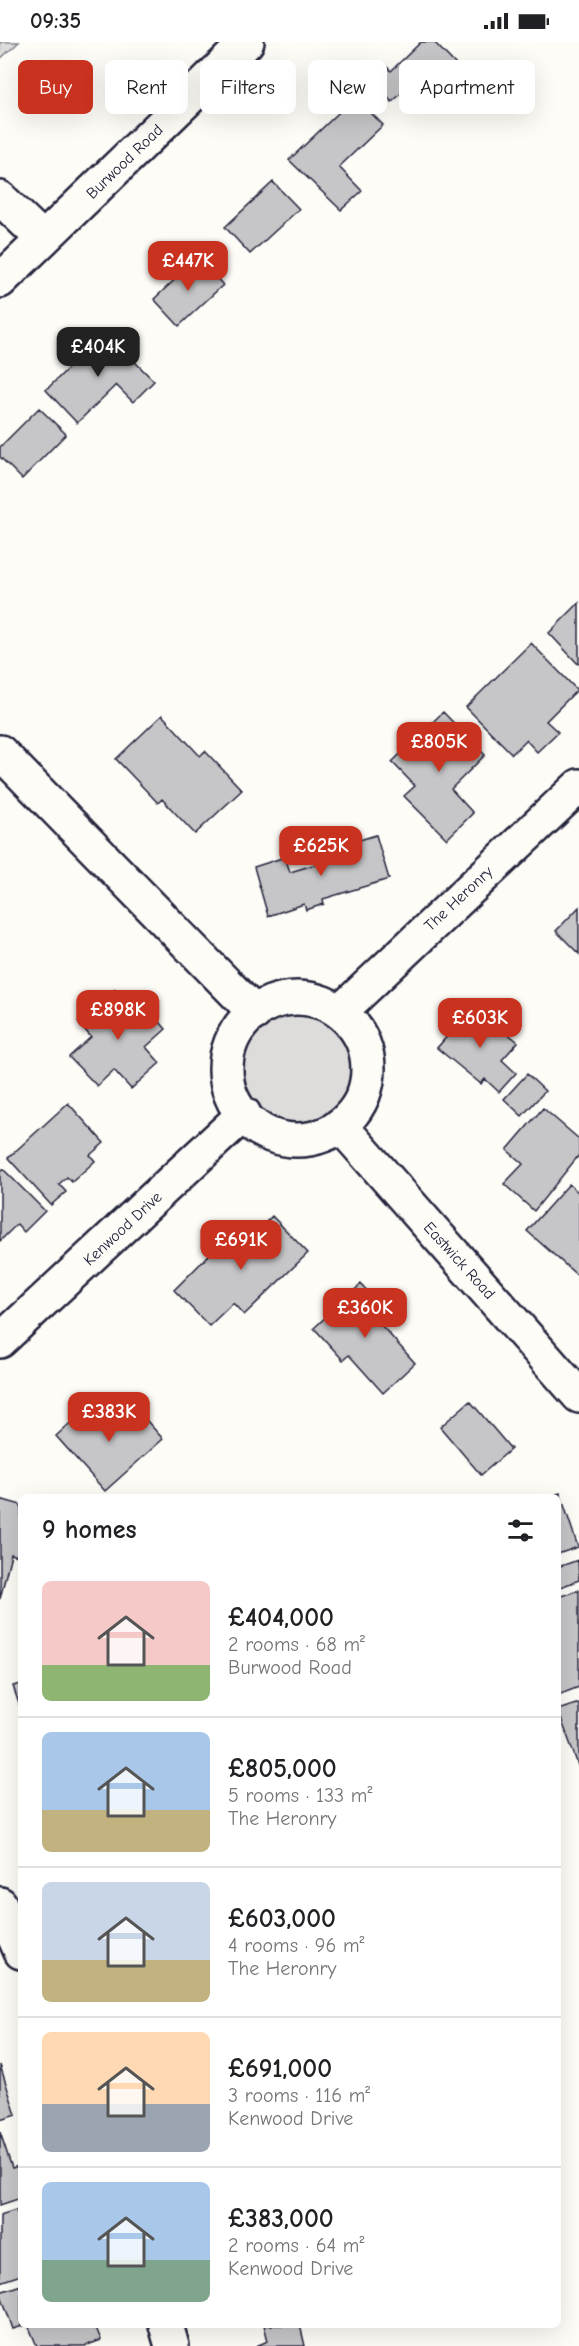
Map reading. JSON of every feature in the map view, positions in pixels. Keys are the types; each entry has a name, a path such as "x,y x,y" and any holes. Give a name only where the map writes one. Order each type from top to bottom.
{"street":[{"name":"Burwood Road","path":"0,280 247,42"},
{"path":"0,198 43,238"},
{"path":"0,752 255,1013"},
{"name":"The Heronry","path":"340,1012 387,964 579,786"},
{"path":"292,998 310,999 340,1012 360,1036 368,1062 368,1076 360,1102 351,1117 332,1131 299,1141 274,1137 261,1131 237,1108 228,1089 225,1066 228,1049 245,1021 255,1013 268,1004 292,998"},
{"name":"Kenwood Drive","path":"0,1341 244,1114"},
{"name":"Eastwick Road","path":"340,1125 579,1396"},
{"path":"0,1904 18,1945"},
{"path":"167,2328 172,2346"}],"shaded area":[{"path":"0,42 19,42 0,59"},
{"path":"287,1010 317,1014 340,1029 357,1066 352,1096 332,1118 304,1130 276,1127 255,1111 239,1082 238,1050 259,1026"}],"building":[{"path":"421,42 434,42 451,60 402,60"},
{"path":"399,63 399,96 392,102 387,97 387,67 391,71"},
{"path":"337,114 372,114 383,125 339,167 362,191 341,210 289,160"},
{"path":"273,182 299,209 250,254 225,227"},
{"path":"198,258 223,285 179,326 154,299"},
{"path":"105,332 154,381 133,402 116,385 77,423 46,390"},
{"path":"39,408 66,434 22,479 0,457 0,447"},
{"path":"579,603 579,663 578,664 549,633"},
{"path":"531,643 577,690 546,721 558,732 537,752 526,740 512,754 466,707"},
{"path":"443,712 485,755 451,789 473,813 447,839 404,796 415,786 392,762"},
{"path":"162,715 200,756 205,751 242,790 195,834 162,799 158,803 116,759"},
{"path":"376,835 389,879 323,899 324,904 306,910 304,904 268,916 254,867 285,857 290,872 346,855 343,845"},
{"path":"579,907 579,954 556,931"},
{"path":"115,989 138,1013 146,1006 166,1029 146,1047 160,1063 131,1089 114,1070 97,1086 69,1057 91,1037 78,1022"},
{"path":"474,1005 518,1042 502,1060 516,1073 499,1092 485,1079 481,1084 437,1048"},
{"path":"527,1074 545,1091 522,1116 504,1099"},
{"path":"68,1103 104,1143 90,1155 95,1161 72,1182 67,1177 59,1184 66,1192 51,1205 8,1158"},
{"path":"543,1108 579,1139 579,1155 534,1211 504,1184 523,1164 507,1150"},
{"path":"3,1169 45,1211 24,1232 17,1224 0,1241 0,1172"},
{"path":"569,1184 579,1193 579,1277 527,1231"},
{"path":"272,1216 308,1253 244,1315 233,1303 209,1326 174,1290 237,1227 249,1239"},
{"path":"361,1284 391,1318 382,1326 415,1363 383,1393 349,1355 343,1360 314,1328"},
{"path":"470,1401 511,1449 481,1475 440,1427"},
{"path":"131,1403 163,1439 105,1491 56,1436 89,1406 105,1425"},
{"path":"561,1496 578,1547 561,1553"},
{"path":"0,1499 18,1504 18,1556 11,1554 0,1599"},
{"path":"578,1560 579,1580 561,1587 561,1566"},
{"path":"579,1590 579,1687 561,1694 561,1596"},
{"path":"18,1685 18,1701 13,1686"},
{"path":"579,1703 579,1768 561,1718 561,1709"},
{"path":"0,2065 16,2115 0,2120"},
{"path":"0,2132 12,2168 18,2166 18,2199 0,2205"},
{"path":"16,2210 18,2216 18,2276 0,2282 0,2215"},
{"path":"18,2286 18,2327 13,2329 0,2292"},
{"path":"29,2328 96,2328 101,2340 85,2346 37,2346"},
{"path":"265,2328 301,2328 305,2346 256,2346 268,2341"}]}
